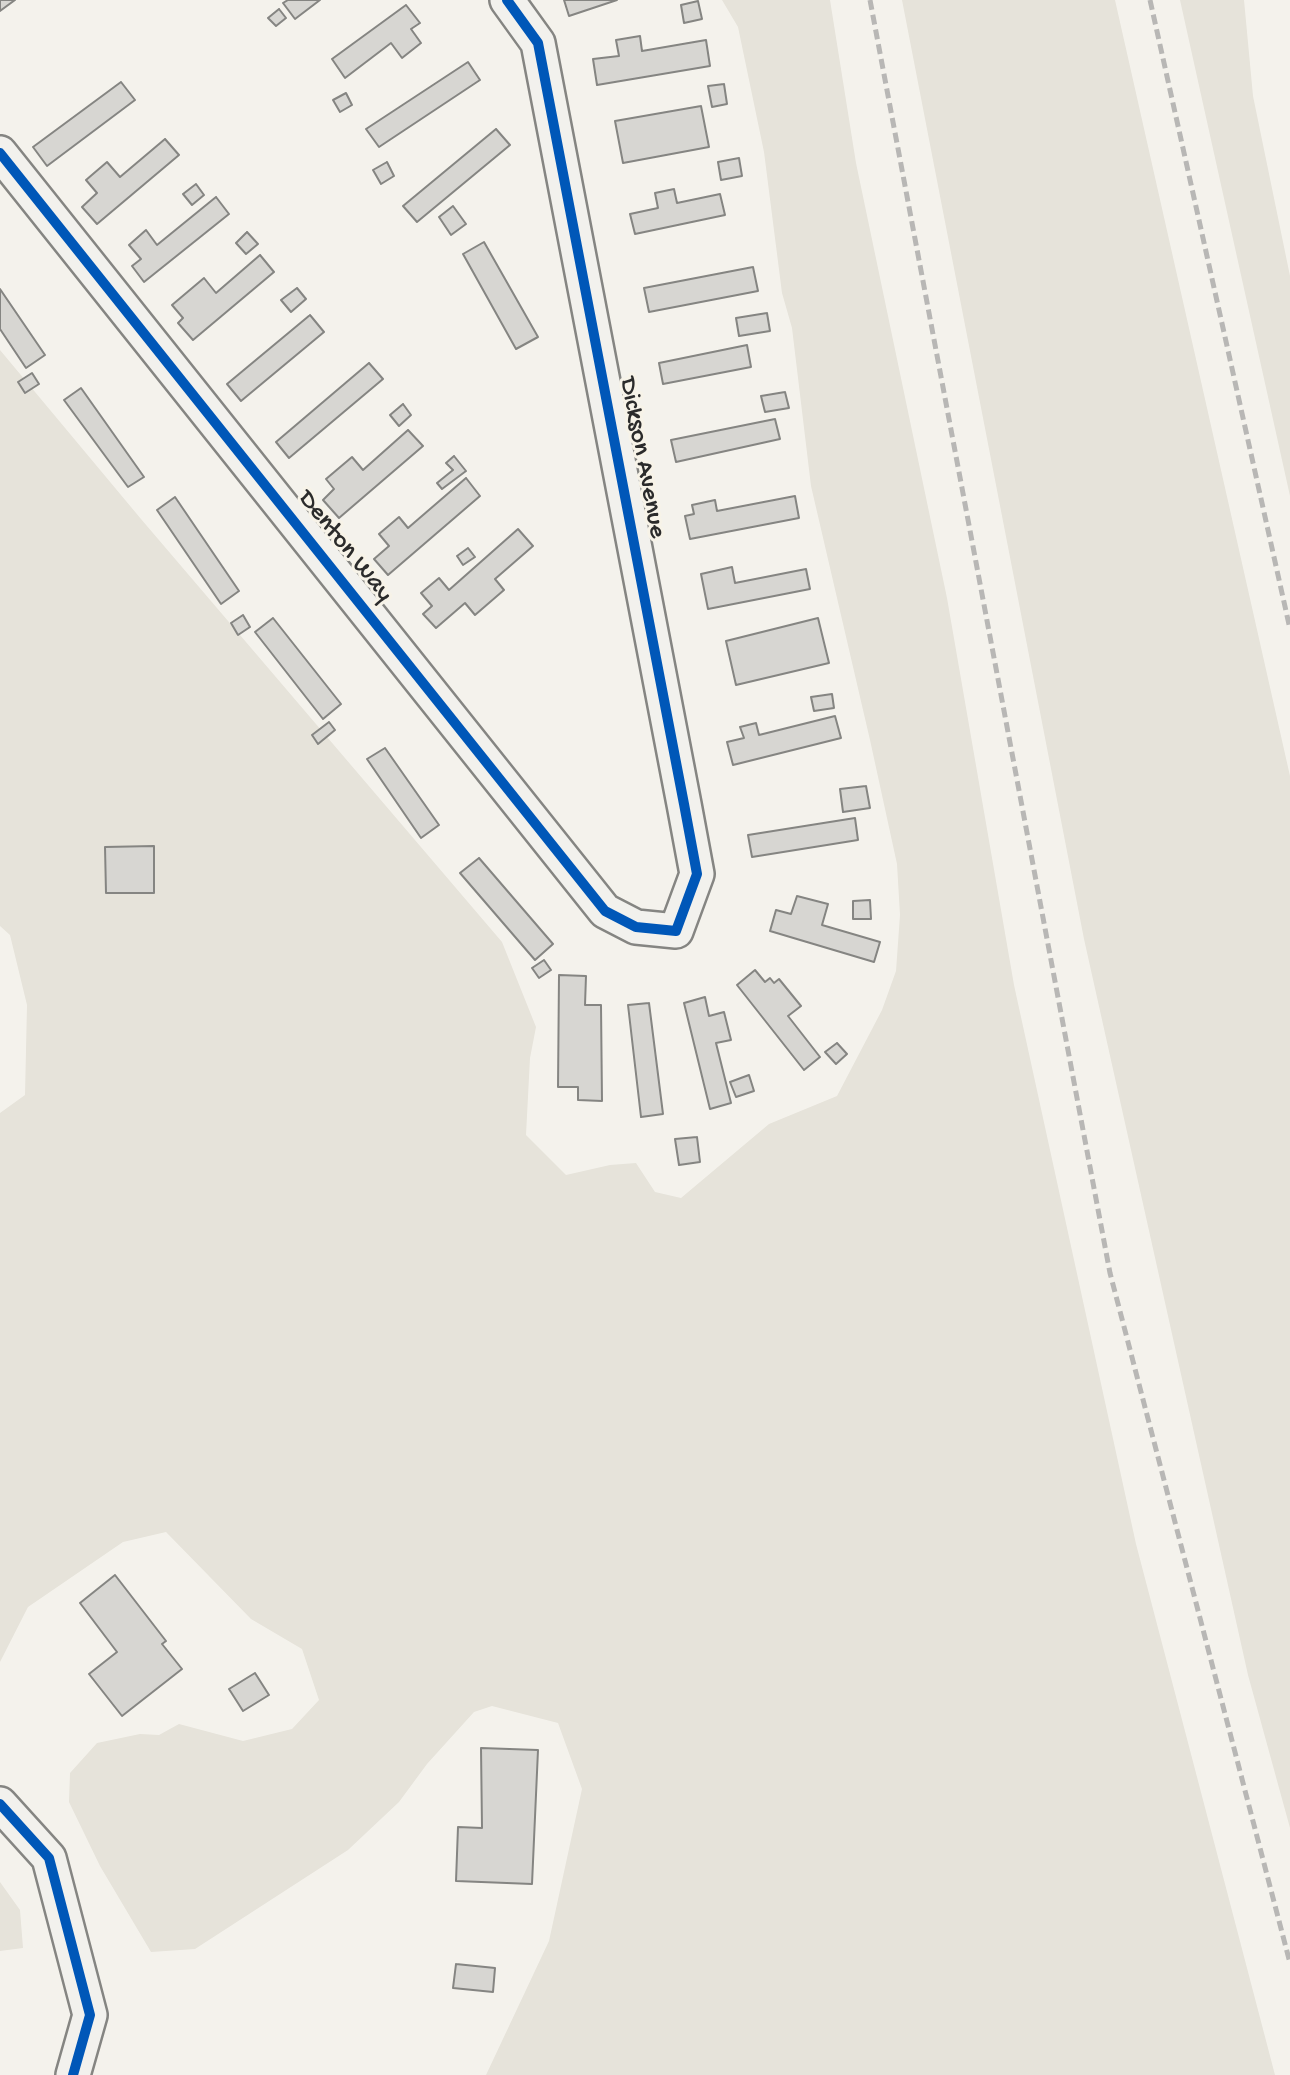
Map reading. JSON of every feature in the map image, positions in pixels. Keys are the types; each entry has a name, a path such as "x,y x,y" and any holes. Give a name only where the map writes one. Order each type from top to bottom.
{"street":[{"name":"Dickson Avenue","path":"507,0 538,43 697,874 676,931"},
{"name":"Denton Way","path":"0,153 605,911 636,926 676,931"},
{"path":"0,1804 49,1858 90,2015 73,2075"}],"shaded area":[{"path":"722,0 830,0 856,163 947,598 1014,985 1136,1544 1275,2075 486,2075 549,1941 582,1789 558,1723 492,1706 474,1712 427,1764 399,1802 348,1850 195,1949 151,1952 100,1866 69,1802 70,1773 97,1743 140,1734 159,1735 179,1724 243,1741 292,1729 319,1700 302,1649 251,1619 166,1532 123,1542 28,1607 0,1662 0,1113 25,1095 27,1005 10,935 0,926 0,350 502,942 536,1027 530,1058 526,1135 566,1175 610,1165 636,1163 655,1192 681,1198 769,1124 837,1096 882,1010 896,971 900,915 897,864 811,486 792,328 782,293 764,152 738,27"},
{"path":"902,0 1115,0 1290,776 1290,1828 1248,1675 1084,939"},
{"path":"1180,0 1244,0 1253,96 1290,276 1290,496"},
{"path":"0,1882 20,1910 23,1948 0,1951"}],"building":[{"path":"0,0 15,0 0,11"},
{"path":"288,0 320,0 295,19 283,3"},
{"path":"564,0 617,0 569,16"},
{"path":"698,1 702,19 684,23 681,5"},
{"path":"406,5 420,23 411,29 421,43 402,58 391,43 345,78 332,59"},
{"path":"279,9 286,18 276,26 268,18"},
{"path":"640,36 642,51 706,40 710,66 597,85 593,59 619,56 616,40"},
{"path":"468,62 480,80 379,147 366,129"},
{"path":"121,82 135,100 47,166 33,147"},
{"path":"724,84 727,104 712,107 708,86"},
{"path":"346,93 352,105 340,112 333,100"},
{"path":"701,106 709,147 623,163 615,121"},
{"path":"496,129 510,145 417,222 403,206"},
{"path":"165,139 179,155 97,224 82,207 97,193 86,180 107,162 120,177"},
{"path":"739,158 742,176 721,180 718,162"},
{"path":"387,162 394,176 381,184 373,170"},
{"path":"196,184 204,195 192,205 183,194"},
{"path":"674,189 677,203 720,194 725,215 635,234 630,214 658,208 655,193"},
{"path":"216,197 229,214 144,282 132,266 141,259 129,245 146,230 157,245"},
{"path":"453,206 466,224 451,235 439,217"},
{"path":"247,232 258,244 246,254 236,243"},
{"path":"484,242 538,337 516,349 463,254"},
{"path":"260,255 274,272 193,340 178,323 183,318 172,305 204,278 216,293"},
{"path":"753,267 758,291 649,312 644,288"},
{"path":"297,288 306,299 291,312 281,300"},
{"path":"0,289 45,355 26,368 0,329"},
{"path":"767,313 770,331 739,336 736,318"},
{"path":"310,315 324,332 241,401 227,384"},
{"path":"747,345 751,367 663,384 659,363"},
{"path":"369,363 383,379 289,458 276,442"},
{"path":"32,373 39,384 25,393 18,382"},
{"path":"81,388 144,477 128,487 64,400"},
{"path":"785,392 789,408 765,412 761,396"},
{"path":"403,404 411,415 399,426 390,415"},
{"path":"775,419 780,439 676,462 671,440"},
{"path":"408,430 423,446 339,518 323,500 334,489 326,479 352,457 363,470"},
{"path":"454,456 466,471 442,489 437,483 453,470 446,463"},
{"path":"466,478 480,496 388,575 374,559 389,546 379,534 399,517 408,528"},
{"path":"795,496 799,518 690,539 685,516 694,514 692,505 715,500 717,511"},
{"path":"175,497 239,591 221,604 157,510"},
{"path":"518,529 533,546 495,579 504,590 475,615 465,603 436,628 423,614 432,606 421,593 439,578 449,590"},
{"path":"468,548 475,557 463,565 457,556"},
{"path":"732,567 735,583 806,569 810,589 708,609 701,574"},
{"path":"243,615 250,627 238,635 231,623"},
{"path":"273,618 341,704 323,719 255,632"},
{"path":"818,618 829,663 736,685 726,641"},
{"path":"832,694 834,708 814,711 811,697"},
{"path":"835,716 841,738 733,765 727,742 744,738 740,727 756,723 759,735"},
{"path":"329,722 335,730 318,744 312,735"},
{"path":"385,748 439,825 421,838 367,759"},
{"path":"866,786 870,808 843,812 840,789"},
{"path":"855,818 858,840 752,857 748,835"},
{"path":"154,846 154,893 106,893 105,847"},
{"path":"479,858 553,944 535,960 460,873"},
{"path":"797,896 828,904 822,925 880,942 874,962 770,931 776,910 791,914"},
{"path":"870,900 871,919 853,919 853,901"},
{"path":"544,960 551,970 539,978 532,968"},
{"path":"755,970 765,982 770,978 774,983 779,979 801,1006 788,1016 820,1057 804,1070 737,985"},
{"path":"559,975 586,976 585,1005 601,1005 602,1101 578,1100 578,1087 558,1087"},
{"path":"705,997 709,1016 724,1012 731,1040 716,1043 731,1103 710,1109 684,1003"},
{"path":"649,1003 663,1114 641,1117 628,1005"},
{"path":"837,1043 847,1054 836,1064 825,1052"},
{"path":"749,1075 754,1091 736,1097 730,1082"},
{"path":"697,1137 700,1162 679,1165 675,1139"},
{"path":"115,1575 166,1641 162,1644 182,1669 122,1716 89,1674 117,1652 80,1603"},
{"path":"255,1673 269,1695 243,1711 229,1689"},
{"path":"481,1748 538,1750 532,1884 456,1881 458,1827 482,1828"},
{"path":"456,1964 495,1968 493,1992 453,1988"}],"railway":[{"path":"870,0 1110,1273 1290,1963"},
{"path":"1150,0 1290,629"}],"cycle path":[{"path":"0,153 605,911 636,927 676,931 697,874 538,43 507,0"},
{"path":"0,1804 49,1858 90,2015 73,2075"}]}
